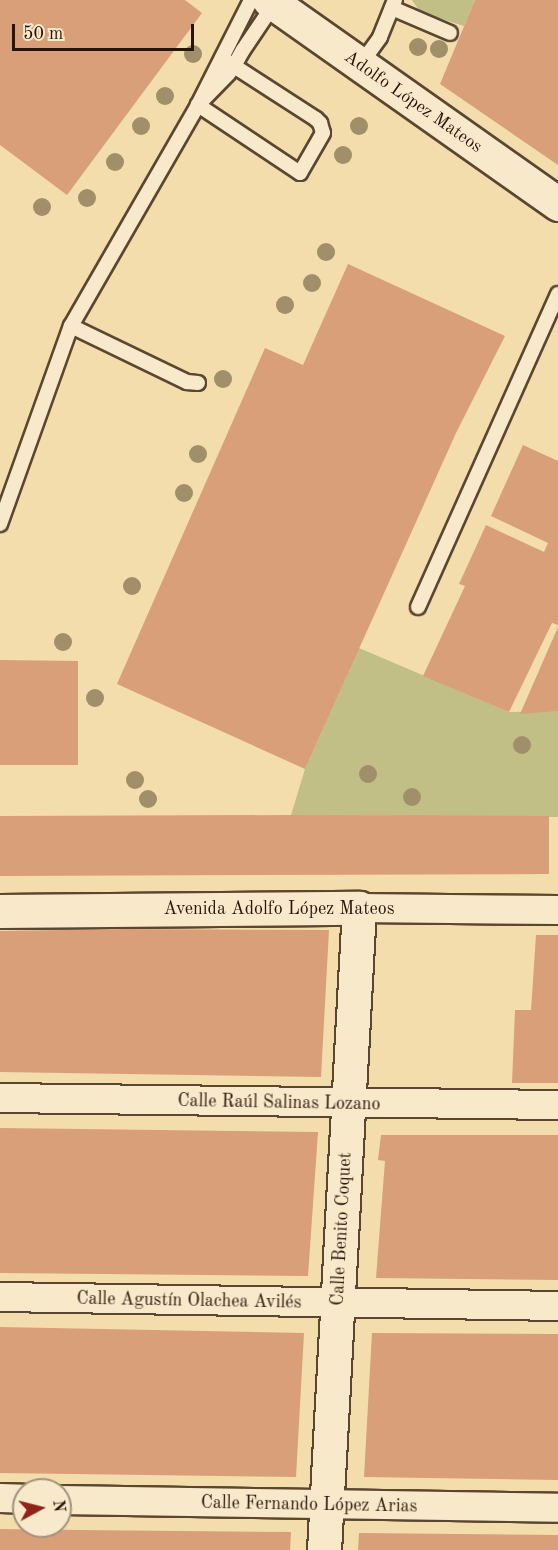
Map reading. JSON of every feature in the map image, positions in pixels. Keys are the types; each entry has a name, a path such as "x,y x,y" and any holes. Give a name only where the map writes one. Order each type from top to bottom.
{"street":[{"name":"Adolfo López Mateos","path":"265,1 558,204"},
{"name":"Avenida Adolfo López Mateos","path":"0,911 359,908 558,910"},
{"name":"Calle Benito Coquet","path":"324,1550 359,908"},
{"name":"Calle Raúl Salinas Lozano","path":"0,1098 558,1105"},
{"name":"Calle Agustín Olachea Avilés","path":"0,1297 558,1306"},
{"name":"Calle Fernando López Arias","path":"72,1500 327,1507 558,1508"}],"lane":[{"path":"0,524 71,326 198,105 222,58 265,1"},
{"path":"198,105 234,66 265,1"},
{"path":"360,65 380,37 394,4 450,33"},
{"path":"198,105 300,173 323,133 320,123 222,58"},
{"path":"418,607 558,294"},
{"path":"71,326 188,382 198,383"}],"shaded area":[{"path":"412,0 475,0 464,26 420,12"},
{"path":"359,648 509,712 558,711 558,817 291,815 305,769"}],"building":[{"path":"0,0 185,0 202,13 67,195 0,145"},
{"path":"475,0 558,0 558,165 440,84"},
{"path":"348,264 505,336 456,433 305,769 117,684 265,348 303,365"},
{"path":"523,445 558,461 558,625 552,623 509,712 423,676 465,586 459,584 486,525 544,552 548,543 491,516"},
{"path":"558,627 558,711 520,714"},
{"path":"0,660 78,661 78,765 0,765"},
{"path":"0,816 549,816 549,874 0,876"},
{"path":"329,930 321,1077 0,1072 0,931"},
{"path":"536,935 558,935 558,1083 512,1083 515,1010 531,1010"},
{"path":"0,1128 318,1132 308,1276 0,1273"},
{"path":"381,1135 558,1135 558,1280 376,1278 385,1161 378,1160"},
{"path":"0,1327 304,1333 296,1477 0,1473"},
{"path":"372,1333 558,1334 558,1480 364,1477"},
{"path":"0,1529 12,1529 12,1538 72,1538 72,1530 291,1532 290,1550 0,1550"},
{"path":"359,1533 558,1535 558,1550 358,1550"}]}
